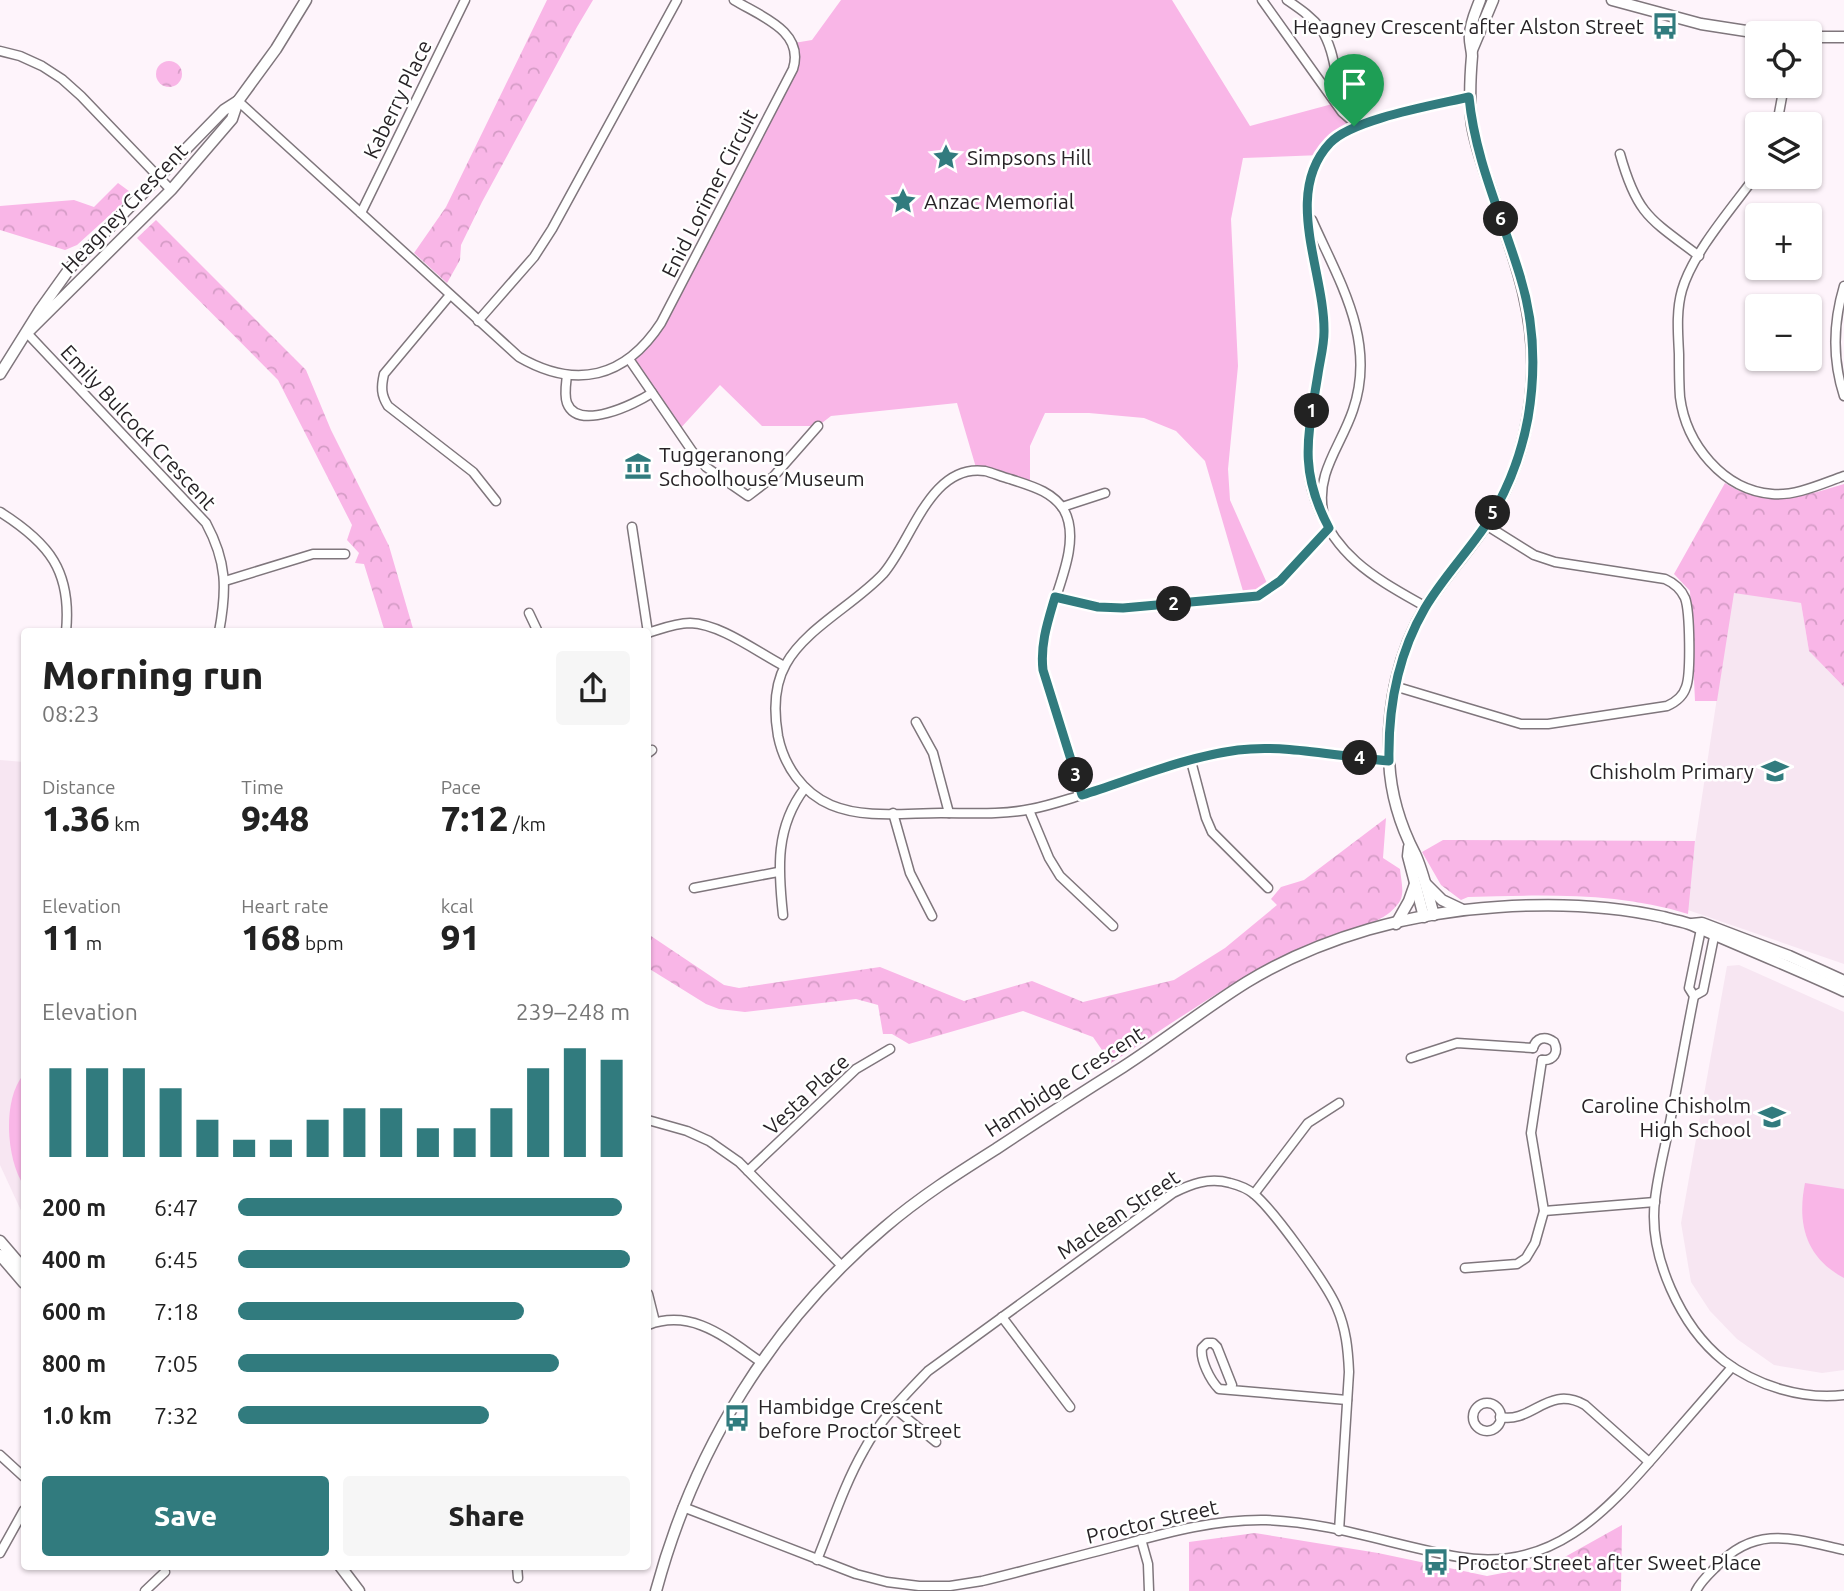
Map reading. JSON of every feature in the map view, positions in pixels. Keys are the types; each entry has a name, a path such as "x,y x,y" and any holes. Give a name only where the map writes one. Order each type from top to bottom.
{"street":[{"name":"Heagney Crescent","path":"27,333 171,190 232,119 238,101 276,49 306,0"},
{"name":"Kaberry Place","path":"361,213 464,0"},
{"path":"478,321 534,257 552,229 677,0"},
{"name":"Enid Lorimer Circuit","path":"238,101 519,357 537,368 567,375 599,373 629,359 650,340 661,323 796,61 794,43 788,33 734,0"},
{"path":"1262,0 1352,123"},
{"path":"1287,0 1312,19 1322,31 1329,47 1339,94 1352,123"},
{"path":"1429,916 1392,788 1388,733 1394,686 1404,654 1426,607 1486,525 1509,481 1525,432 1532,380 1532,345 1521,277 1478,153 1469,97 1472,50 1469,38 1480,0"},
{"path":"1472,50 1493,0"},
{"path":"1612,0 1701,24 1745,31"},
{"path":"1822,37 1844,37"},
{"path":"0,51 20,56 62,79 171,190"},
{"path":"1426,607 1386,585 1351,557 1315,501 1307,449 1325,335 1307,211 1309,183 1315,164 1330,142 1352,123 1469,97"},
{"name":"Heagney Crescent","path":"0,374 54,288 70,268 224,110 238,101"},
{"path":"1620,154 1629,186 1648,217 1699,256"},
{"path":"1746,189 1699,256 1682,290 1677,320 1681,398 1695,440 1721,473 1755,492 1793,493 1844,476"},
{"path":"1307,211 1351,305 1362,350 1360,385 1354,407 1322,479 1322,501 1328,525"},
{"path":"1844,286 1835,331 1835,356 1844,396"},
{"path":"450,295 384,374 381,387 383,400 473,472 496,501"},
{"name":"Emily Bulcock Crescent","path":"27,333 206,523 222,560 225,581 219,628"},
{"path":"629,359 692,451 706,467 748,496 774,476 818,426"},
{"path":"567,375 567,402 572,411 580,416 598,415 620,409 652,393"},
{"path":"1082,795 1043,670 1041,655 1071,539 1070,526 1062,508 1052,496 1040,489 985,471 956,475 942,484 931,497 884,573 801,644 784,666 777,690 776,723 784,755 791,770 805,788 822,801 851,812 949,813 1029,810 1082,795 1191,761 1240,750 1269,749 1389,761"},
{"path":"1062,508 1105,493"},
{"path":"0,512 33,535 46,548 56,565 66,594 66,628"},
{"path":"1055,597 1098,607 1123,608 1258,596 1280,581 1328,525"},
{"path":"1394,686 1521,724 1548,724 1667,706 1682,696 1689,676 1687,608 1680,589 1665,579 1555,562 1534,555 1486,525"},
{"path":"632,527 647,628"},
{"path":"225,581 313,554 345,554"},
{"path":"529,613 536,628"},
{"path":"651,632 673,625 706,625 784,666"},
{"path":"916,722 933,753 949,813"},
{"path":"1191,761 1212,832 1268,888"},
{"path":"783,915 778,872 782,832 790,811 805,788"},
{"path":"1029,810 1049,858 1060,876 1113,926"},
{"path":"894,813 909,873 932,916"},
{"path":"694,888 778,872"},
{"path":"1419,882 1441,900 1464,910"},
{"path":"1396,924 1419,882"},
{"name":"Hambidge Crescent","path":"656,1591 683,1507 718,1432 761,1362 799,1312 842,1266 885,1227 931,1191 1248,982 1296,956 1367,929 1464,910 1524,905 1614,908 1698,926 1789,956 1844,981"},
{"path":"1698,926 1689,988 1694,996 1655,1202 1659,1251 1674,1298 1699,1337 1732,1367 1783,1390 1809,1395 1844,1395"},
{"path":"1694,996 1703,991 1715,932"},
{"name":"Hambidge Crescent","path":"1715,932 1844,991"},
{"path":"1541,1038 1549,1038 1556,1049 1549,1060 1542,1060 1535,1056 1533,1048 1541,1038"},
{"path":"1411,1059 1457,1043 1533,1048"},
{"name":"Vesta Place","path":"748,1171 856,1069 890,1049"},
{"path":"1465,1268 1517,1264 1525,1258 1535,1243 1544,1211 1531,1133 1542,1060"},
{"path":"1254,1194 1307,1123 1339,1103"},
{"path":"651,1121 709,1141 748,1171 842,1266"},
{"name":"Maclean Street","path":"817,1560 848,1480 864,1449 893,1408 934,1366 1173,1193 1188,1185 1213,1180 1230,1183 1254,1194 1268,1208 1338,1308 1348,1350 1339,1531"},
{"path":"1544,1211 1655,1202"},
{"path":"1,1247 21,1266"},
{"path":"1,1247 21,1278"},
{"path":"1002,1317 1070,1407"},
{"path":"651,1324 684,1320 702,1325 761,1362"},
{"path":"1229,1389 1232,1385 1231,1379 1217,1347 1213,1343 1207,1343 1202,1348 1201,1355 1214,1385 1219,1389 1347,1400"},
{"name":"Proctor Street","path":"683,1507 856,1574 919,1586 950,1586 982,1581 1192,1526 1230,1521 1268,1520 1339,1531 1460,1557 1502,1558 1530,1553 1557,1543 1594,1520 1617,1499 1732,1367"},
{"path":"1500,1418 1515,1417 1563,1398 1574,1399 1585,1405 1649,1462"},
{"path":"893,1408 936,1442"},
{"path":"0,1455 21,1474"},
{"path":"0,1553 21,1515"},
{"path":"1696,1591 1728,1555 1742,1545 1758,1539 1775,1537 1844,1549"},
{"path":"1141,1539 1149,1575 1149,1591"},
{"path":"343,1570 359,1591"},
{"path":"517,1570 518,1578"},
{"path":"145,1591 165,1572"}],"shaded area":[{"name":"Chisholm Primary","path":"1733,592 1801,603 1809,651 1844,687 1844,964 1685,909"},
{"path":"0,760 21,762 21,1210 0,1165"},
{"name":"Caroline Chisholm High School","path":"1739,965 1844,1012 1844,1370 1822,1373 1774,1365 1737,1339 1710,1311 1691,1282 1681,1223 1727,966"}],"green space":[{"path":"547,0 593,0 482,202 461,245 460,260 447,283 414,253 446,207"},
{"name":"Simpsons Hill","path":"841,0 1172,0 1250,126 1336,103 1354,126 1321,155 1243,158 1231,219 1238,366 1228,469 1230,500 1270,590 1245,598 1205,461 1176,431 1144,418 1089,413 1045,413 1030,446 1030,485 977,471 957,403 831,416 818,426 762,426 720,385 678,431 629,359 650,340 793,69 794,43 812,40"},
{"path":"169,61 178,65 182,74 178,83 169,87 160,83 156,74 160,65"},
{"path":"118,183 133,194 77,245 65,250 0,230 0,206 74,200 94,207"},
{"path":"156,220 306,370 331,430 389,546 413,628 384,628 364,564 355,563 359,553 347,540 352,525 278,380 137,238"},
{"path":"1725,483 1739,491 1769,498 1798,496 1844,484 1844,687 1809,651 1801,603 1734,593 1717,701 1695,701 1690,591 1674,574"},
{"path":"1386,818 1383,858 1400,869 1402,888 1400,901 1391,912 1375,921 1301,948 1244,977 1111,1063 1093,1037 1023,1011 909,1044 892,1034 883,1034 878,1005 856,999 745,1012 719,1009 706,1004 651,970 651,936 724,985 739,988 880,967 964,1001 1032,981 1083,1002 1174,980 1225,948 1277,905 1271,899 1281,887 1304,880"},
{"path":"1443,840 1695,841 1688,914 1607,898 1524,896 1468,897 1461,900 1441,885 1422,852"},
{"path":"21,1079 21,1180 13,1161 9,1129 12,1098"},
{"path":"1805,1183 1844,1189 1844,1278 1820,1260 1807,1238 1802,1212"},
{"path":"1622,1525 1621,1591 1189,1591 1189,1542 1255,1533 1378,1553 1487,1576 1554,1563"}],"place":[{"name":"Heagney Crescent after Alston Street","path":"1665,26"},
{"name":"Simpsons Hill","path":"946,157"},
{"name":"Anzac Memorial","path":"903,201"},
{"name":"Tuggeranong Schoolhouse Museum","path":"638,466"},
{"name":"Chisholm Primary","path":"1775,771"},
{"name":"Caroline Chisholm High School","path":"1772,1117"},
{"name":"Hambidge Crescent before Proctor Street","path":"737,1418"},
{"name":"Proctor Street after Sweet Place","path":"1436,1562"}],"route":[{"path":"1469,97 1478,153 1521,277 1528,311 1532,380 1528,417 1516,465 1486,525 1426,607 1412,634 1394,686 1388,733 1389,761 1269,749 1240,750 1211,755 1082,795 1043,670 1041,655 1055,597 1098,607 1123,608 1258,596 1280,581 1329,528 1315,501 1308,466 1309,430 1325,335 1307,197 1315,164 1322,152 1339,134 1354,126 1469,97"}]}
